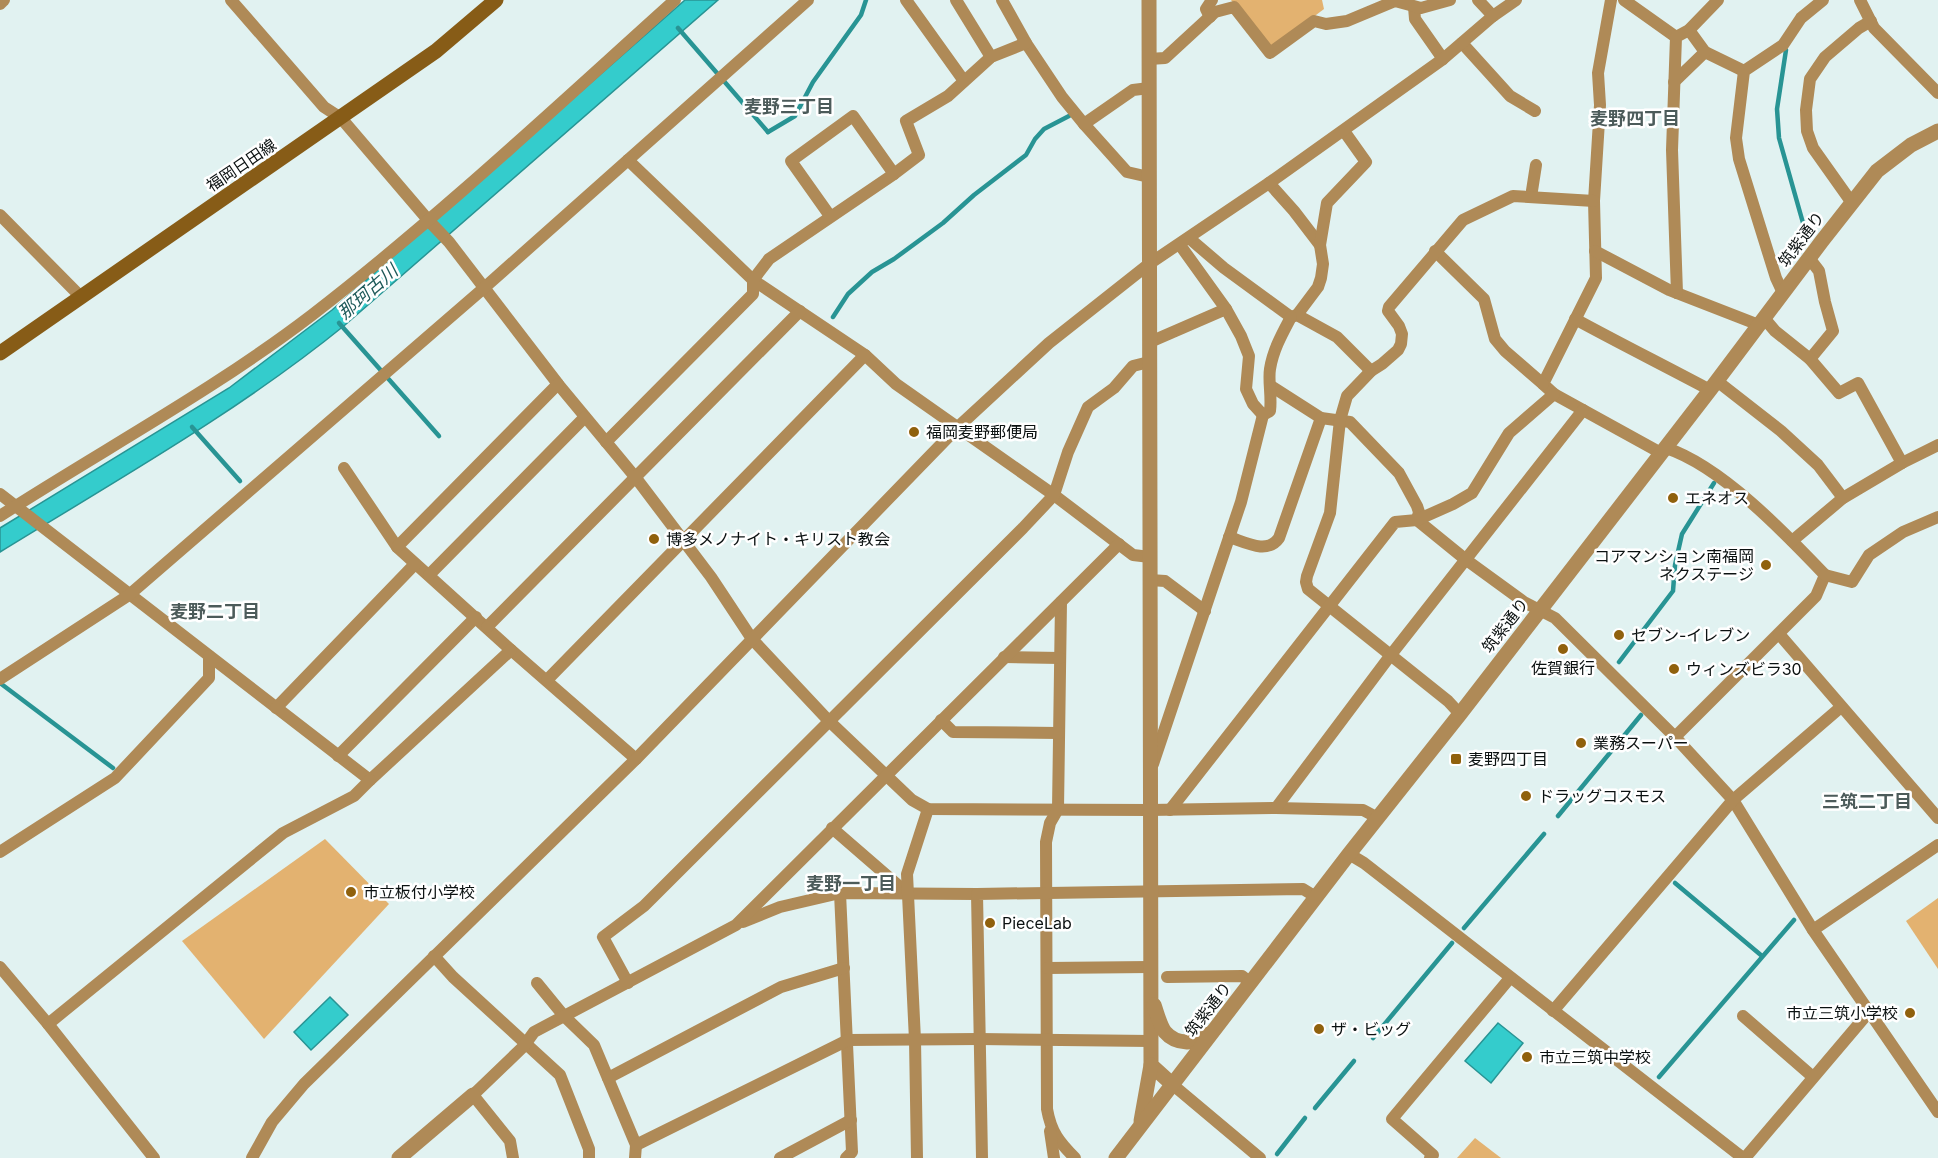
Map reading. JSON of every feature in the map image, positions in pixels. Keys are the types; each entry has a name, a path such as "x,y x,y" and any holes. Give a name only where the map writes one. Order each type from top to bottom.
{"main road":[{"name":"福岡日田線","path":"0,353 436,51 496,0"}],"street":[{"path":"0,4 4,0"},
{"path":"231,0 324,107 341,118 449,242 558,384 684,540 752,639 828,720 912,800 928,809 1276,808 1363,810 1378,818"},
{"path":"0,516 224,378 312,315 429,221 675,0"},
{"path":"0,679 129,595 484,288 808,0"},
{"path":"906,0 964,81"},
{"path":"956,0 991,57"},
{"path":"1002,0 1026,43 1062,97 1084,124 1127,172 1149,177"},
{"path":"1141,1124 1151,1065 1149,0"},
{"path":"1210,17 1206,9 1212,0"},
{"path":"1149,59 1165,58 1215,12 1234,7 1270,53 1314,21 1326,24 1347,21 1395,1 1414,8 1421,8 1450,0"},
{"path":"1478,0 1493,16"},
{"path":"252,1158 272,1122 304,1084 636,759 958,428 1049,342 1149,264 1344,131 1443,59 1493,16 1516,0"},
{"path":"1543,384 1596,278 1594,201 1600,105 1598,73 1611,0"},
{"path":"1624,0 1676,37"},
{"path":"1676,37 1689,30 1718,0"},
{"path":"1783,293 1776,278 1739,159 1736,138 1744,71 1783,45 1801,18 1823,0"},
{"path":"1866,0 1860,0 1874,28 1938,93"},
{"path":"1414,8 1415,19 1443,59"},
{"path":"1852,203 1813,148 1807,131 1806,110 1810,79 1825,57 1859,28 1871,21"},
{"path":"1689,30 1705,52 1744,71"},
{"path":"1676,37 1672,150 1677,293"},
{"path":"606,442 753,294 753,280 769,259 919,155 906,121 948,96 991,57 1026,43"},
{"path":"1462,43 1510,96 1535,111"},
{"path":"1674,82 1705,52"},
{"path":"1084,124 1133,90 1149,88"},
{"path":"830,216 791,161 853,116 894,174"},
{"path":"1149,774 1241,502 1263,415 1270,411 1269,371 1275,348 1294,316 1318,286 1323,264 1320,245 1327,203 1366,162 1344,131"},
{"name":"筑紫通り","path":"1116,1158 1349,854 1664,451 1852,203 1878,171 1894,156 1938,131"},
{"path":"628,160 753,280 865,356 896,384 1054,495 1133,555 1150,557"},
{"path":"1531,197 1536,165"},
{"path":"1269,183 1320,245"},
{"path":"1460,714 1448,701 1308,589 1306,582 1330,513 1340,420 1347,396 1401,344 1402,334 1388,311 1389,307 1463,220 1514,196 1594,201"},
{"path":"0,215 81,297"},
{"path":"1185,241 1224,303 1241,336 1249,356 1246,389 1253,404 1263,415"},
{"path":"1185,241 1294,316 1336,337 1371,371"},
{"path":"1595,251 1677,293 1761,322 1810,359 1839,393 1858,382 1902,463"},
{"path":"1435,252 1484,299 1495,339 1504,351 1554,394 1664,451 1682,453 1720,477 1792,541 1825,575 1852,582 1869,555 1903,532 1938,517"},
{"path":"1809,258 1819,271 1833,331 1810,359"},
{"path":"1150,342 1226,309"},
{"path":"487,627 800,310"},
{"path":"1575,319 1641,356 1714,385 1781,431 1818,465 1842,498"},
{"path":"547,680 865,356"},
{"path":"628,983 603,937 644,906 1054,495 1068,452 1088,407 1114,388 1133,366 1149,362"},
{"path":"397,547 558,384"},
{"path":"1271,386 1321,418 1350,422 1399,473 1417,506 1418,520"},
{"path":"1170,810 1395,522 1418,520 1472,493 1509,433 1554,394"},
{"path":"1276,808 1390,656 1583,410"},
{"path":"429,575 585,417"},
{"path":"1229,537 1261,548 1275,544 1321,418"},
{"path":"1792,541 1842,498 1938,445"},
{"path":"344,468 397,547 636,759"},
{"path":"0,494 369,780"},
{"path":"1418,520 1465,559 1524,602 1555,618 1675,737 1733,800 1813,930 1938,1112"},
{"path":"736,925 1119,544"},
{"path":"276,708 415,564"},
{"path":"1675,737 1816,596 1825,575"},
{"path":"1150,580 1165,581 1205,610"},
{"path":"1054,1158 1047,1109 1046,842 1050,824 1058,809 1060,602"},
{"path":"338,756 476,617"},
{"path":"1779,634 1938,818"},
{"path":"48,1024 283,833 354,796 511,650"},
{"path":"0,852 114,778 209,678 209,656"},
{"path":"1004,657 1060,658"},
{"path":"1553,1011 1733,800 1842,707"},
{"path":"941,720 953,732 1059,733"},
{"path":"917,1158 915,1040 907,874 928,809"},
{"path":"832,828 907,893"},
{"path":"1813,930 1938,845"},
{"path":"1349,854 1373,870 1744,1158 1869,1012"},
{"path":"399,1158 473,1095 526,1043 534,1032 736,925 780,907 840,893 977,894 1303,889 1316,897"},
{"path":"840,893 852,1152 846,1158"},
{"path":"977,894 982,1158"},
{"path":"434,956 453,977 560,1075 589,1149 589,1158"},
{"path":"0,967 154,1158"},
{"path":"1047,968 1150,967"},
{"path":"608,1078 781,987 844,968"},
{"path":"1167,977 1242,976 1251,983"},
{"path":"1430,1158 1433,1155 1392,1119 1510,978"},
{"path":"537,983 564,1016 594,1045 636,1152 848,1040 1150,1041"},
{"path":"1150,997 1165,1032 1180,1041 1193,1042 1203,1039 1214,1029"},
{"path":"1743,1016 1813,1077"},
{"path":"1151,1065 1260,1158"},
{"path":"473,1095 510,1141 513,1158"},
{"path":"780,1158 851,1120"},
{"path":"1050,1127 1062,1146 1075,1158"}],"shaded area":[{"path":"1231,0 1322,0 1324,9 1275,46 1268,45"},
{"path":"325,839 389,904 264,1039 182,941"},
{"path":"1938,898 1938,969 1906,921"},
{"path":"1475,1138 1501,1158 1457,1158"}],"water":[{"name":"那珂古川","path":"685,0 718,0 345,325 220,416 0,552 0,528 229,388 332,310"},
{"path":"330,997 348,1015 311,1050 294,1032"},
{"path":"1498,1023 1523,1043 1491,1083 1465,1061"}],"waterway":[{"path":"768,132 795,116 813,82 861,15 866,0"},
{"path":"678,28 768,132"},
{"path":"1786,50 1777,109 1779,138 1805,230"},
{"path":"833,317 848,294 872,272 943,223 974,195 1026,155 1044,129 1069,116"},
{"name":"那珂古川","path":"339,323 439,436"},
{"path":"192,427 240,481"},
{"path":"1619,662 1673,591 1675,565 1682,534 1714,483"},
{"path":"0,683 113,768"},
{"path":"1558,816 1641,715"},
{"path":"1464,928 1544,834"},
{"path":"1675,883 1762,956"},
{"path":"1659,1077 1794,920"},
{"path":"1373,1038 1452,943"},
{"path":"1315,1108 1354,1061"},
{"path":"1277,1154 1305,1118"}],"place":[{"name":"福岡麦野郵便局","path":"914,432"},
{"name":"エネオス","path":"1673,498"},
{"name":"博多メノナイト・キリスト教会","path":"654,539"},
{"name":"コアマンション南福岡 ネクステージ","path":"1766,565"},
{"name":"セブン-イレブン","path":"1619,635"},
{"name":"佐賀銀行","path":"1563,649"},
{"name":"ウィンズビラ30","path":"1674,669"},
{"name":"業務スーパー","path":"1581,743"},
{"name":"麦野四丁目","path":"1456,759"},
{"name":"ドラッグコスモス","path":"1526,796"},
{"name":"市立板付小学校","path":"351,892"},
{"name":"PieceLab","path":"990,923"},
{"name":"市立三筑小学校","path":"1910,1013"},
{"name":"ザ・ビッグ","path":"1319,1029"},
{"name":"市立三筑中学校","path":"1527,1057"}],"district":[{"name":"麦野三丁目","path":"789,107"},
{"name":"麦野四丁目","path":"1635,119"},
{"name":"麦野二丁目","path":"215,612"},
{"name":"三筑二丁目","path":"1867,802"},
{"name":"麦野一丁目","path":"851,884"}]}
